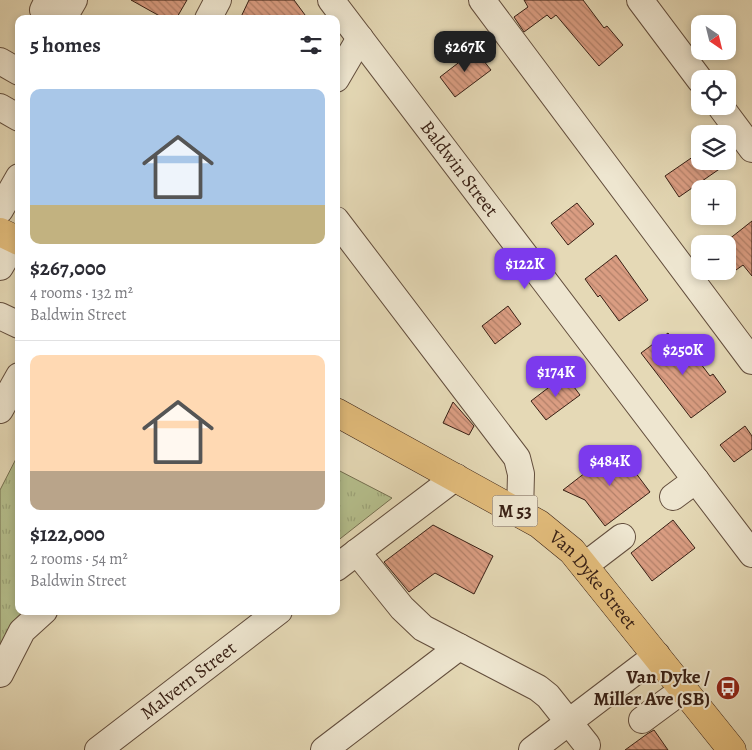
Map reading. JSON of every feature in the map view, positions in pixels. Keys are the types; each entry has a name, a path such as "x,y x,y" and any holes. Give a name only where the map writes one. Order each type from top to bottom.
{"main road":[{"name":"Van Dyke Street","path":"340,414 520,513 556,537 584,566 732,750"}],"street":[{"path":"51,14 74,0"},
{"path":"210,15 218,0"},
{"path":"482,0 752,361"},
{"path":"640,0 692,70"},
{"name":"Baldwin Street","path":"340,4 360,38 752,554"},
{"path":"340,72 360,38"},
{"path":"0,107 15,116"},
{"path":"728,115 748,136"},
{"path":"0,210 15,184"},
{"path":"340,225 517,458 521,474 520,513"},
{"path":"0,267 12,238"},
{"path":"0,316 15,323"},
{"path":"0,409 15,383"},
{"path":"340,565 456,477"},
{"path":"673,497 696,480"},
{"path":"584,566 622,537"},
{"path":"358,552 402,608 423,628 538,688 569,721 587,745"},
{"path":"0,674 22,631 40,615"},
{"name":"Malvern Street","path":"98,750 274,615"},
{"path":"324,750 459,647"},
{"path":"532,750 656,655"},
{"path":"642,720 684,689"}],"green space":[{"path":"15,461 15,615 31,615 0,661 0,490"},
{"path":"340,471 392,498 340,539"}],"building":[{"path":"131,0 187,0 178,15 158,15"},
{"path":"249,0 294,0 305,15 242,15"},
{"path":"524,0 583,0 604,28 607,26 623,45 599,66 556,15 551,19 547,15 524,32 514,17 528,7"},
{"path":"475,50 491,70 455,97 440,77"},
{"path":"691,158 691,170 718,170 704,180 691,180 691,189 679,197 665,176"},
{"path":"577,203 594,224 568,245 551,223"},
{"path":"752,221 752,276 743,265 736,270 736,235 734,235"},
{"path":"616,255 648,300 619,321 600,295 598,297 585,279"},
{"path":"508,306 521,324 495,344 482,326"},
{"path":"668,333 685,356 691,351 710,376 713,374 726,392 691,418 641,353"},
{"path":"565,375 580,395 546,420 531,401"},
{"path":"453,402 474,426 469,435 443,423"},
{"path":"745,426 752,436 752,449 734,462 720,445"},
{"path":"617,448 650,492 605,526 585,500 563,490"},
{"path":"673,520 695,548 652,581 631,553"},
{"path":"433,525 493,556 474,594 435,573 409,592 384,562"},
{"path":"654,730 668,750 625,750 647,734"}],"place":[{"name":"Van Dyke / Miller Ave (SB)","path":"728,688"}]}
